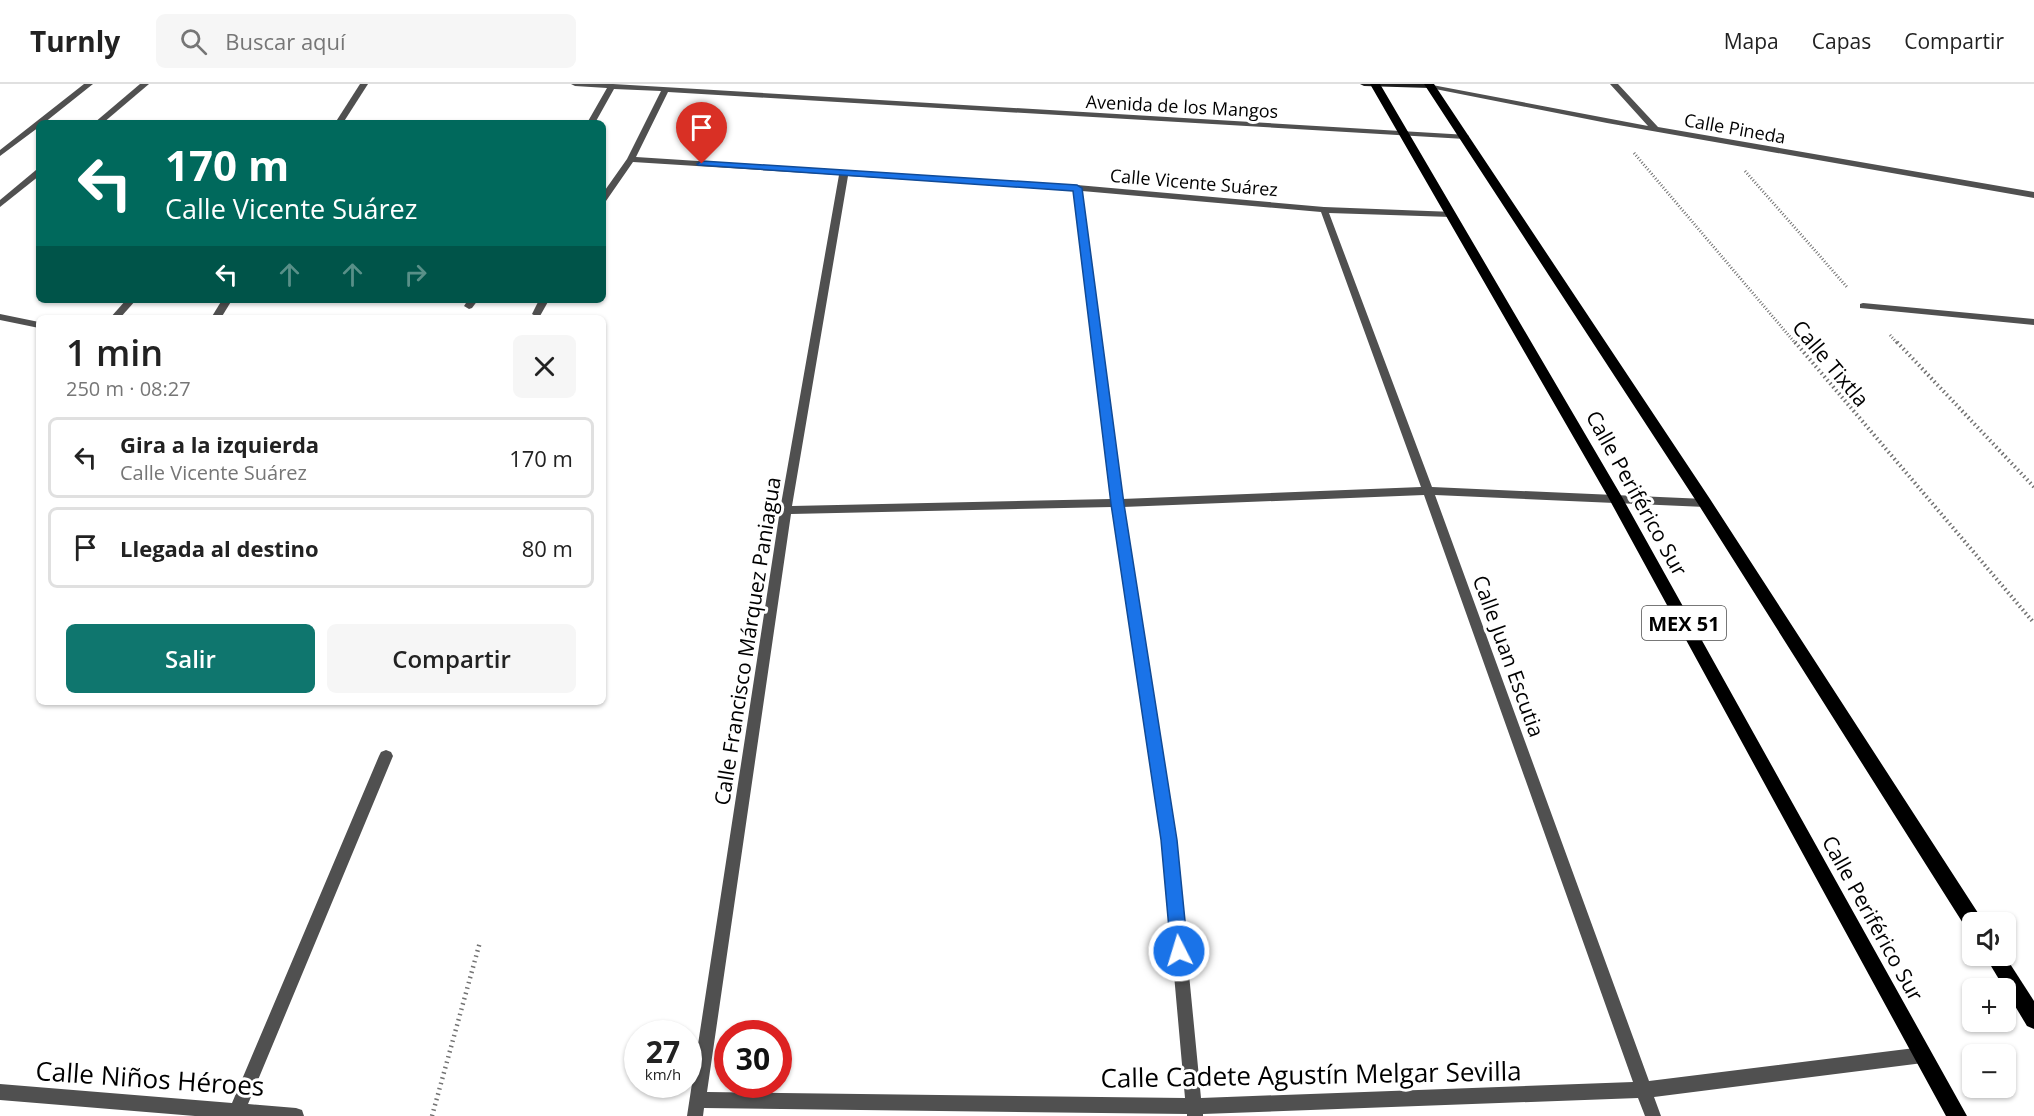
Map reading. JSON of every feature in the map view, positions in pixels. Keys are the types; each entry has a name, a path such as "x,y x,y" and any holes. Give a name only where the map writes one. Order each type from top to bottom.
{"main road":[{"name":"Calle Periférico Sur","path":"1375,84 1614,497 1957,1116"},
{"path":"1430,85 1705,503 1967,912"},
{"path":"2000,966 2034,1019"}],"street":[{"path":"43,120 89,84"},
{"path":"102,120 145,84"},
{"path":"341,120 364,84"},
{"name":"Avenida de los Mangos","path":"575,84 1465,137"},
{"path":"1364,84 1430,85"},
{"path":"1614,84 1654,128"},
{"name":"Calle Pineda","path":"1430,85 1607,121 2034,195"},
{"path":"593,120 612,86"},
{"path":"606,196 631,159 665,90"},
{"path":"0,154 36,125"},
{"name":"Calle Vicente Suárez","path":"631,159 1077,188 1324,210 1451,214"},
{"name":"Calle Francisco Márquez Paniagua","path":"696,1108 786,510 843,173"},
{"path":"0,204 36,174"},
{"path":"1077,188 1118,504 1169,840 1195,1111"},
{"name":"Calle Juan Escutia","path":"1324,210 1428,491 1653,1116"},
{"path":"118,315 128,303"},
{"path":"537,314 542,303"},
{"path":"1863,306 2034,322"},
{"path":"0,317 36,324"},
{"path":"786,510 1118,504 1428,491 1614,497 1705,503"},
{"path":"237,1110 386,756"},
{"name":"Calle Cadete Agustín Melgar Sevilla","path":"696,1108 1195,1111 1645,1090 1923,1055"},
{"name":"Calle Niños Héroes","path":"0,1092 296,1116"}],"path":[{"name":"Calle Tixtla","path":"1607,121 2034,623"},
{"path":"1719,141 1863,306 2034,487"},
{"path":"432,1116 480,942"}],"route":[{"path":"702,164 1077,188 1118,504 1169,840 1179,951"}]}
